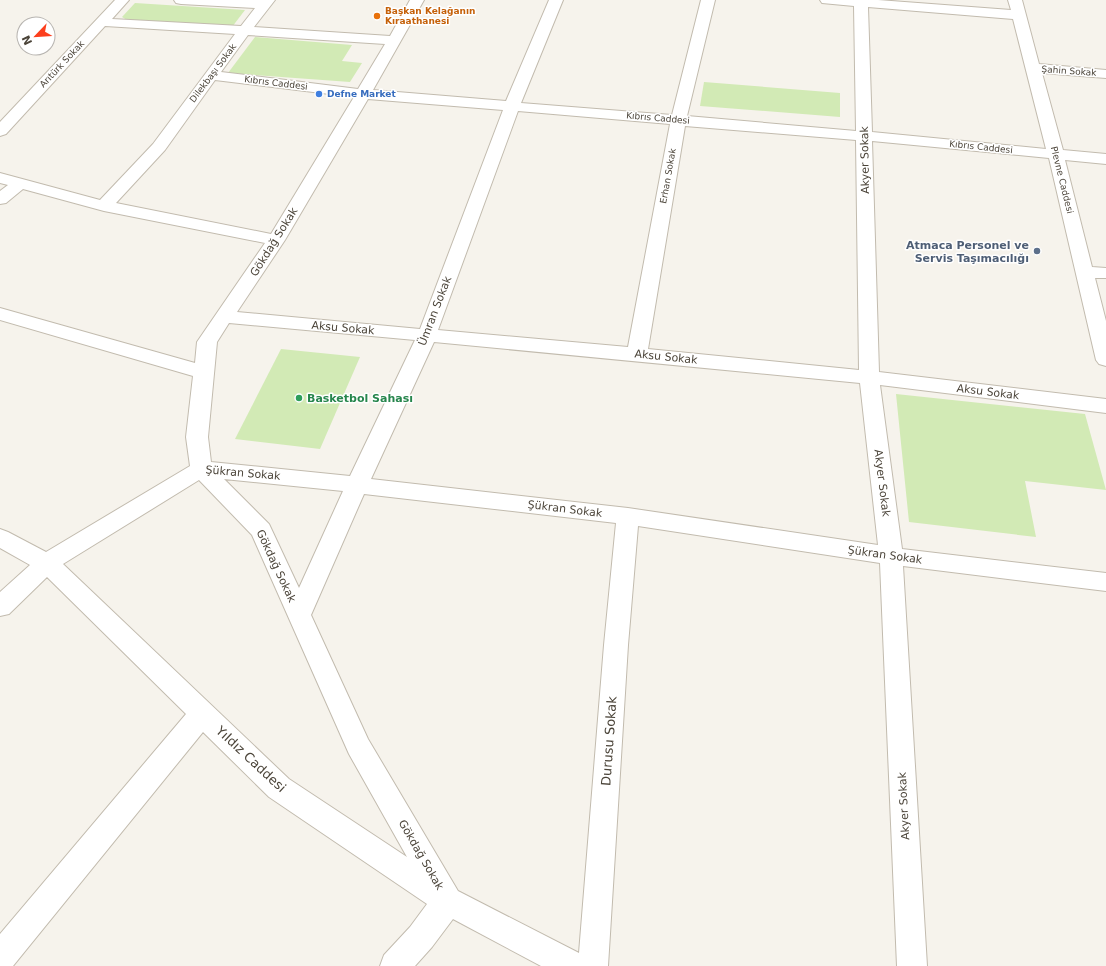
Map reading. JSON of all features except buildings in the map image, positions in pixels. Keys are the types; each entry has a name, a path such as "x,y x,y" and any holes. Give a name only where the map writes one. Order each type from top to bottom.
{"street":[{"name":"Arıtürk Sokak","path":"1,130 122,0"},
{"path":"181,0 266,3"},
{"name":"Gökdağ Sokak","path":"395,966 421,937 448,900 358,746 261,530 201,469 196,437 207,342 276,240 417,0"},
{"name":"Ümran Sokak","path":"299,615 357,484 427,336 512,106 556,0"},
{"name":"Erhan Sokak","path":"637,354 678,120 708,0"},
{"path":"827,0 1017,7"},
{"name":"Akyer Sokak","path":"861,1 869,377 891,556 912,966"},
{"name":"Dilekbaşı Sokak","path":"104,206 159,147 211,75 266,3"},
{"name":"Plevne Caddesi","path":"1017,7 1056,155 1106,360"},
{"path":"102,22 394,40"},
{"name":"Şahin Sokak","path":"1033,68 1106,74"},
{"name":"Kıbrıs Caddesi","path":"211,75 363,94 865,136 1106,159"},
{"path":"0,178 104,206 276,240"},
{"path":"0,199 20,184"},
{"path":"1085,272 1106,273"},
{"path":"0,314 204,372"},
{"name":"Aksu Sokak","path":"225,317 637,354 869,377 1106,406"},
{"name":"Şükran Sokak","path":"0,607 47,563 201,469 357,484 628,516 891,556 1106,582"},
{"name":"Durusu Sokak","path":"593,966 616,645 628,516"},
{"name":"Yıldız Caddesi","path":"0,538 47,563 279,788 448,900 572,966"},
{"path":"0,958 202,714"}],"green space":[{"path":"135,3 245,10 232,27 127,20 122,17"},
{"path":"255,37 352,45 342,61 362,63 350,82 228,73"},
{"path":"704,82 840,93 840,117 700,106"},
{"name":"Basketbol Sahası","path":"281,349 360,357 320,449 235,439"},
{"path":"896,394 1085,414 1106,490 1025,481 1036,537 909,522"}],"place":[{"name":"Başkan Kelağanın Kıraathanesi","path":"377,16"},
{"name":"Defne Market","path":"319,94"},
{"name":"Atmaca Personel ve Servis Taşımacılığı","path":"1037,251"},
{"name":"Basketbol Sahası","path":"299,398"}]}
